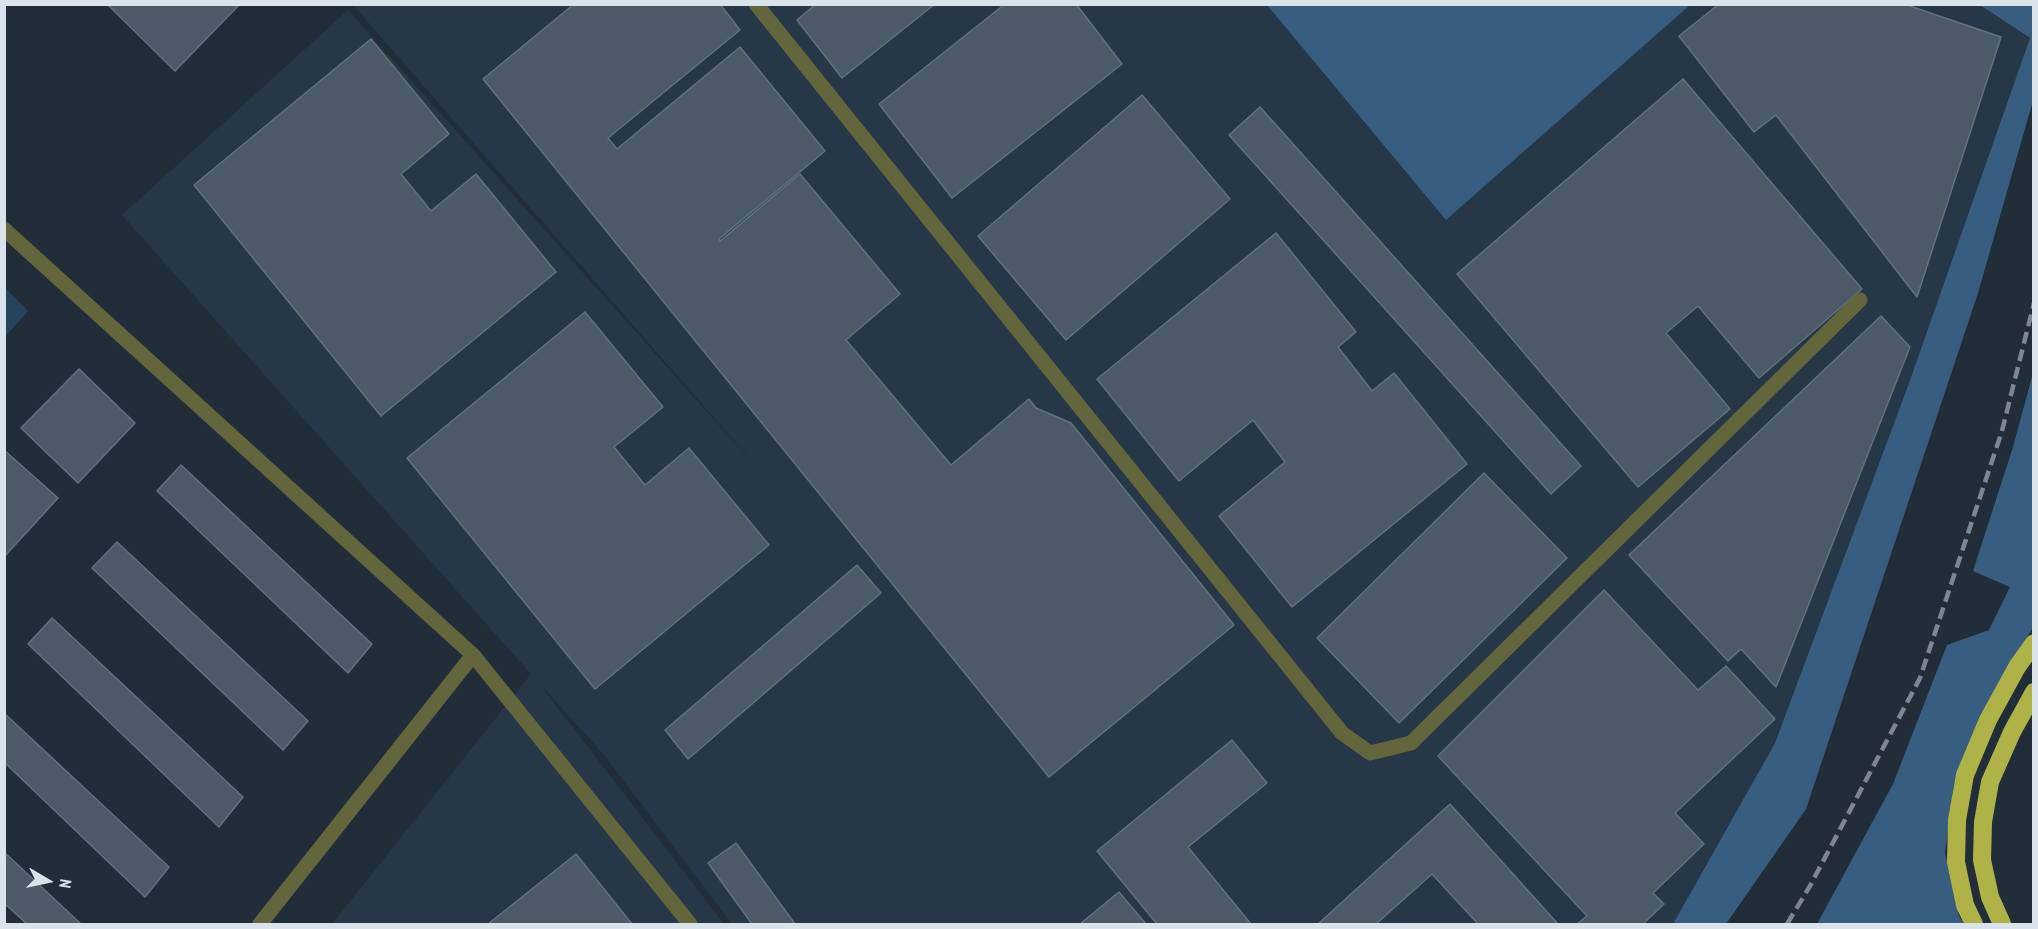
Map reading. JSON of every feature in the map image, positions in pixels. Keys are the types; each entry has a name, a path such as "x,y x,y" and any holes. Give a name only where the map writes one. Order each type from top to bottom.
{"highway":[{"path":"1974,924 1965,905 1956,862 1957,820 1965,775 1988,720 2034,643"},
{"path":"2002,924 1990,897 1982,860 1983,822 1990,782 2012,732 2034,692"}],"street":[{"path":"756,4 1342,733 1370,753 1411,743 1860,300"},
{"path":"4,229 473,655 690,924"},
{"path":"260,924 473,655"}],"shaded area":[{"path":"353,5 1267,5 1446,220 1690,5 1980,5 2030,38 1909,383 1775,743 1673,924 732,924 604,755 539,683 724,924 332,924 531,674 122,215 348,10 771,483"},
{"path":"1267,5 1690,5 1446,220"},
{"path":"1980,5 2033,5 2034,97 1978,293 1806,809 1726,924 1673,924 1775,743 1909,383 2030,38"},
{"path":"5,288 28,311 5,337"},
{"path":"2033,373 2033,627 1982,713 1954,784 1945,853 1959,916 1964,924 1817,924 1893,784 1947,645 1989,630 2010,587 1973,571 2013,447"}],"building":[{"path":"107,4 240,4 175,71"},
{"path":"574,4 720,4 740,30 608,138 617,149 740,47 825,151 719,239 720,241 800,174 900,294 846,340 951,465 1029,399 1036,408 1071,423 1234,625 1049,777 483,79"},
{"path":"816,4 935,4 842,78 797,20"},
{"path":"1005,4 1076,4 1122,64 952,198 879,104"},
{"path":"1719,4 1904,4 2001,37 1917,297 1776,115 1754,132 1679,36"},
{"path":"371,39 449,134 401,174 431,211 476,174 556,272 381,416 194,185"},
{"path":"1683,79 1862,289 1759,378 1698,306 1666,333 1730,409 1638,487 1457,274"},
{"path":"1142,95 1230,199 1066,340 978,236"},
{"path":"1260,107 1581,466 1551,494 1229,135"},
{"path":"1276,233 1356,332 1338,347 1372,391 1394,373 1467,464 1292,607 1219,516 1285,462 1253,420 1179,481 1097,379"},
{"path":"585,312 663,407 614,447 645,485 689,448 769,545 595,689 407,458"},
{"path":"1881,316 1910,347 1776,687 1741,649 1728,661 1629,555"},
{"path":"79,369 135,423 78,483 21,428"},
{"path":"4,450 58,498 4,557"},
{"path":"181,465 372,644 348,673 157,491"},
{"path":"1484,473 1567,558 1399,723 1317,638"},
{"path":"117,542 308,721 283,750 92,568"},
{"path":"857,565 881,593 688,759 665,730"},
{"path":"1604,590 1698,690 1726,666 1775,719 1675,813 1704,844 1653,893 1664,904 1643,924 1577,924 1587,916 1438,756"},
{"path":"52,618 243,797 219,827 28,644"},
{"path":"4,713 169,867 145,897 4,762"},
{"path":"1232,740 1267,783 1188,847 1251,924 1157,924 1097,851"},
{"path":"1450,804 1558,924 1478,924 1432,874 1376,924 1318,924"},
{"path":"736,843 795,924 752,924 708,863"},
{"path":"4,852 81,924 27,924 4,903"},
{"path":"576,854 632,924 488,924"},
{"path":"1119,892 1146,924 1080,924"}],"railway":[{"path":"1787,924 1810,886 1920,678 2002,431 2034,303"}]}
